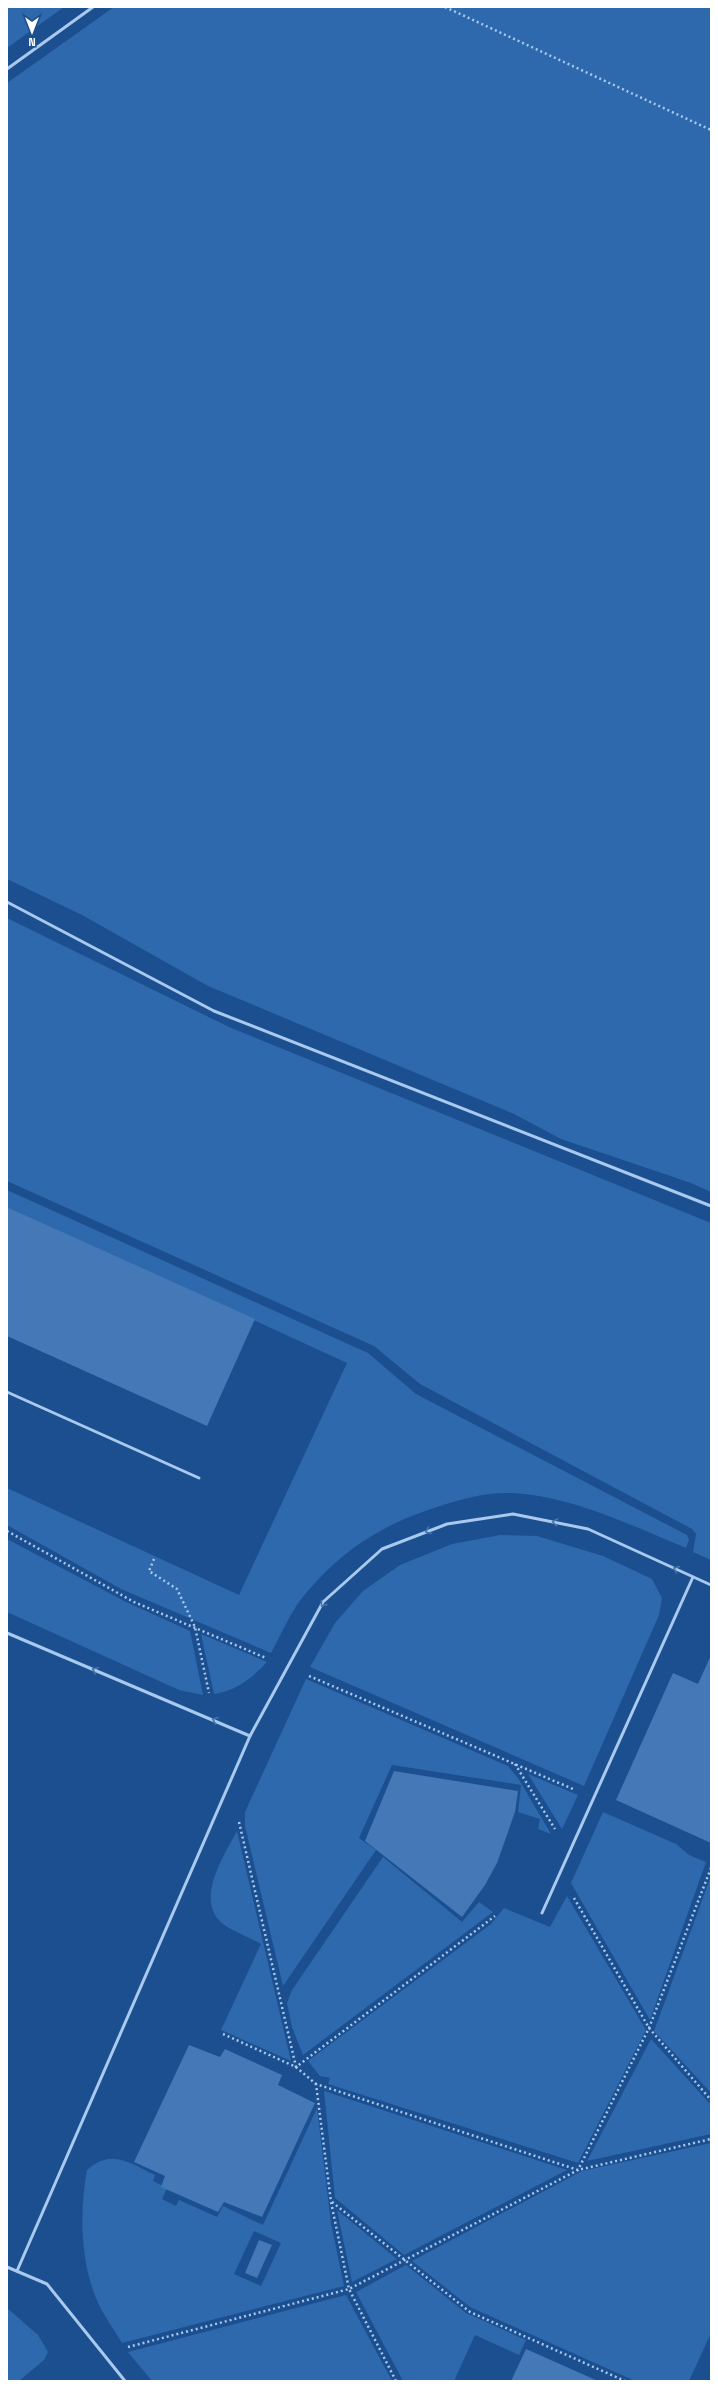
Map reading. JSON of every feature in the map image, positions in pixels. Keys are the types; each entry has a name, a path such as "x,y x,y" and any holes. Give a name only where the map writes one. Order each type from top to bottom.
{"lane":[{"path":"7,69 93,7"},
{"path":"7,902 214,1011 711,1206"},
{"path":"7,1392 199,1478"},
{"path":"17,2271 250,1736 323,1602 382,1549 447,1524 513,1514 588,1529 711,1585"},
{"path":"542,1913 693,1577"},
{"path":"7,1633 250,1736"},
{"path":"7,2267 47,2284 125,2381"}],"path":[{"path":"446,7 711,130"},
{"path":"154,1559 149,1571 177,1588 195,1627 215,1720"},
{"path":"514,1764 569,1852"},
{"path":"230,1784 296,2067"},
{"path":"578,2170 649,2028 711,1868"},
{"path":"560,1873 649,2028 711,2100"},
{"path":"296,2067 495,1916"},
{"path":"223,2034 296,2067 316,2084 578,2170"},
{"path":"316,2084 331,2202 349,2289 396,2381"},
{"path":"103,2355 349,2289 578,2170 711,2139"},
{"path":"331,2202 470,2312 625,2381"}],"shaded area":[{"path":"7,7 64,7 7,48"},
{"path":"114,7 711,7 711,1192 691,1183 561,1139 514,1114 208,986 82,915 7,879 7,83"},
{"path":"7,918 229,1027 711,1223 711,1560 693,1552 696,1534 692,1529 420,1384 374,1346 7,1181"},
{"path":"7,1190 368,1353 416,1394 687,1535 689,1540 686,1548 623,1521 578,1505 555,1499 533,1495 494,1493 451,1502 422,1512 383,1529 365,1540 333,1565 302,1598 271,1653 121,1589 7,1525 7,1488 239,1595 347,1363 7,1207"},
{"path":"500,1535 537,1536 603,1556 652,1579 662,1598 659,1615 584,1786 310,1667 335,1623 363,1591 400,1565 452,1544"},
{"path":"7,1539 126,1602 190,1631 203,1695 179,1690 7,1612"},
{"path":"201,1634 267,1662 255,1674 237,1687 214,1694"},
{"path":"306,1679 508,1766 518,1778 551,1834 538,1829 540,1819 518,1812 521,1785 392,1765 359,1838 376,1850 283,1986 245,1826 245,1812"},
{"path":"528,1774 578,1795 562,1829"},
{"path":"603,1812 676,1844 689,1855 706,1862 650,2020 571,1883"},
{"path":"237,1831 291,2061 221,2030 261,1944 223,1924 215,1914 211,1903 211,1891 214,1878 225,1852"},
{"path":"383,1857 462,1922 479,1902 493,1912 303,2055 292,2027 287,2003 292,1990"},
{"path":"711,1876 711,2093 654,2031"},
{"path":"567,1896 646,2030 578,2163 328,2084 330,2078 320,2076 308,2061 491,1924 504,1908 550,1927"},
{"path":"651,2039 711,2105 711,2134 587,2161"},
{"path":"324,2091 567,2170 404,2255 335,2198"},
{"path":"317,2108 331,2223 344,2286 122,2343 101,2309 94,2293 85,2259 82,2223 84,2187 87,2170 96,2163 105,2160 113,2159 129,2162 155,2175 153,2181 167,2188 162,2199 176,2206 179,2200 217,2217 223,2206 263,2225","holes":["254,2231 281,2243 261,2286 234,2274"]},
{"path":"711,2143 711,2333 689,2381 635,2381 470,2307 412,2261 582,2171"},
{"path":"337,2210 397,2259 352,2282"},
{"path":"406,2265 466,2313 526,2340 519,2355 475,2335 454,2381 403,2381 356,2292"},
{"path":"346,2295 392,2381 152,2381 128,2352"},
{"path":"7,2308 38,2335 48,2352 44,2360 19,2381 7,2381"}],"building":[{"path":"7,1207 255,1319 207,1426 7,1336"},
{"path":"711,1655 711,1843 616,1800 673,1673 698,1684"},
{"path":"394,1771 518,1791 515,1812 497,1863 485,1885 462,1917 365,1841"},
{"path":"189,2045 220,2057 225,2049 282,2075 278,2085 315,2103 262,2217 224,2202 218,2212 161,2187 165,2176 134,2162"},
{"path":"259,2240 272,2245 257,2278 245,2273"},
{"path":"526,2349 598,2381 511,2381"}]}
